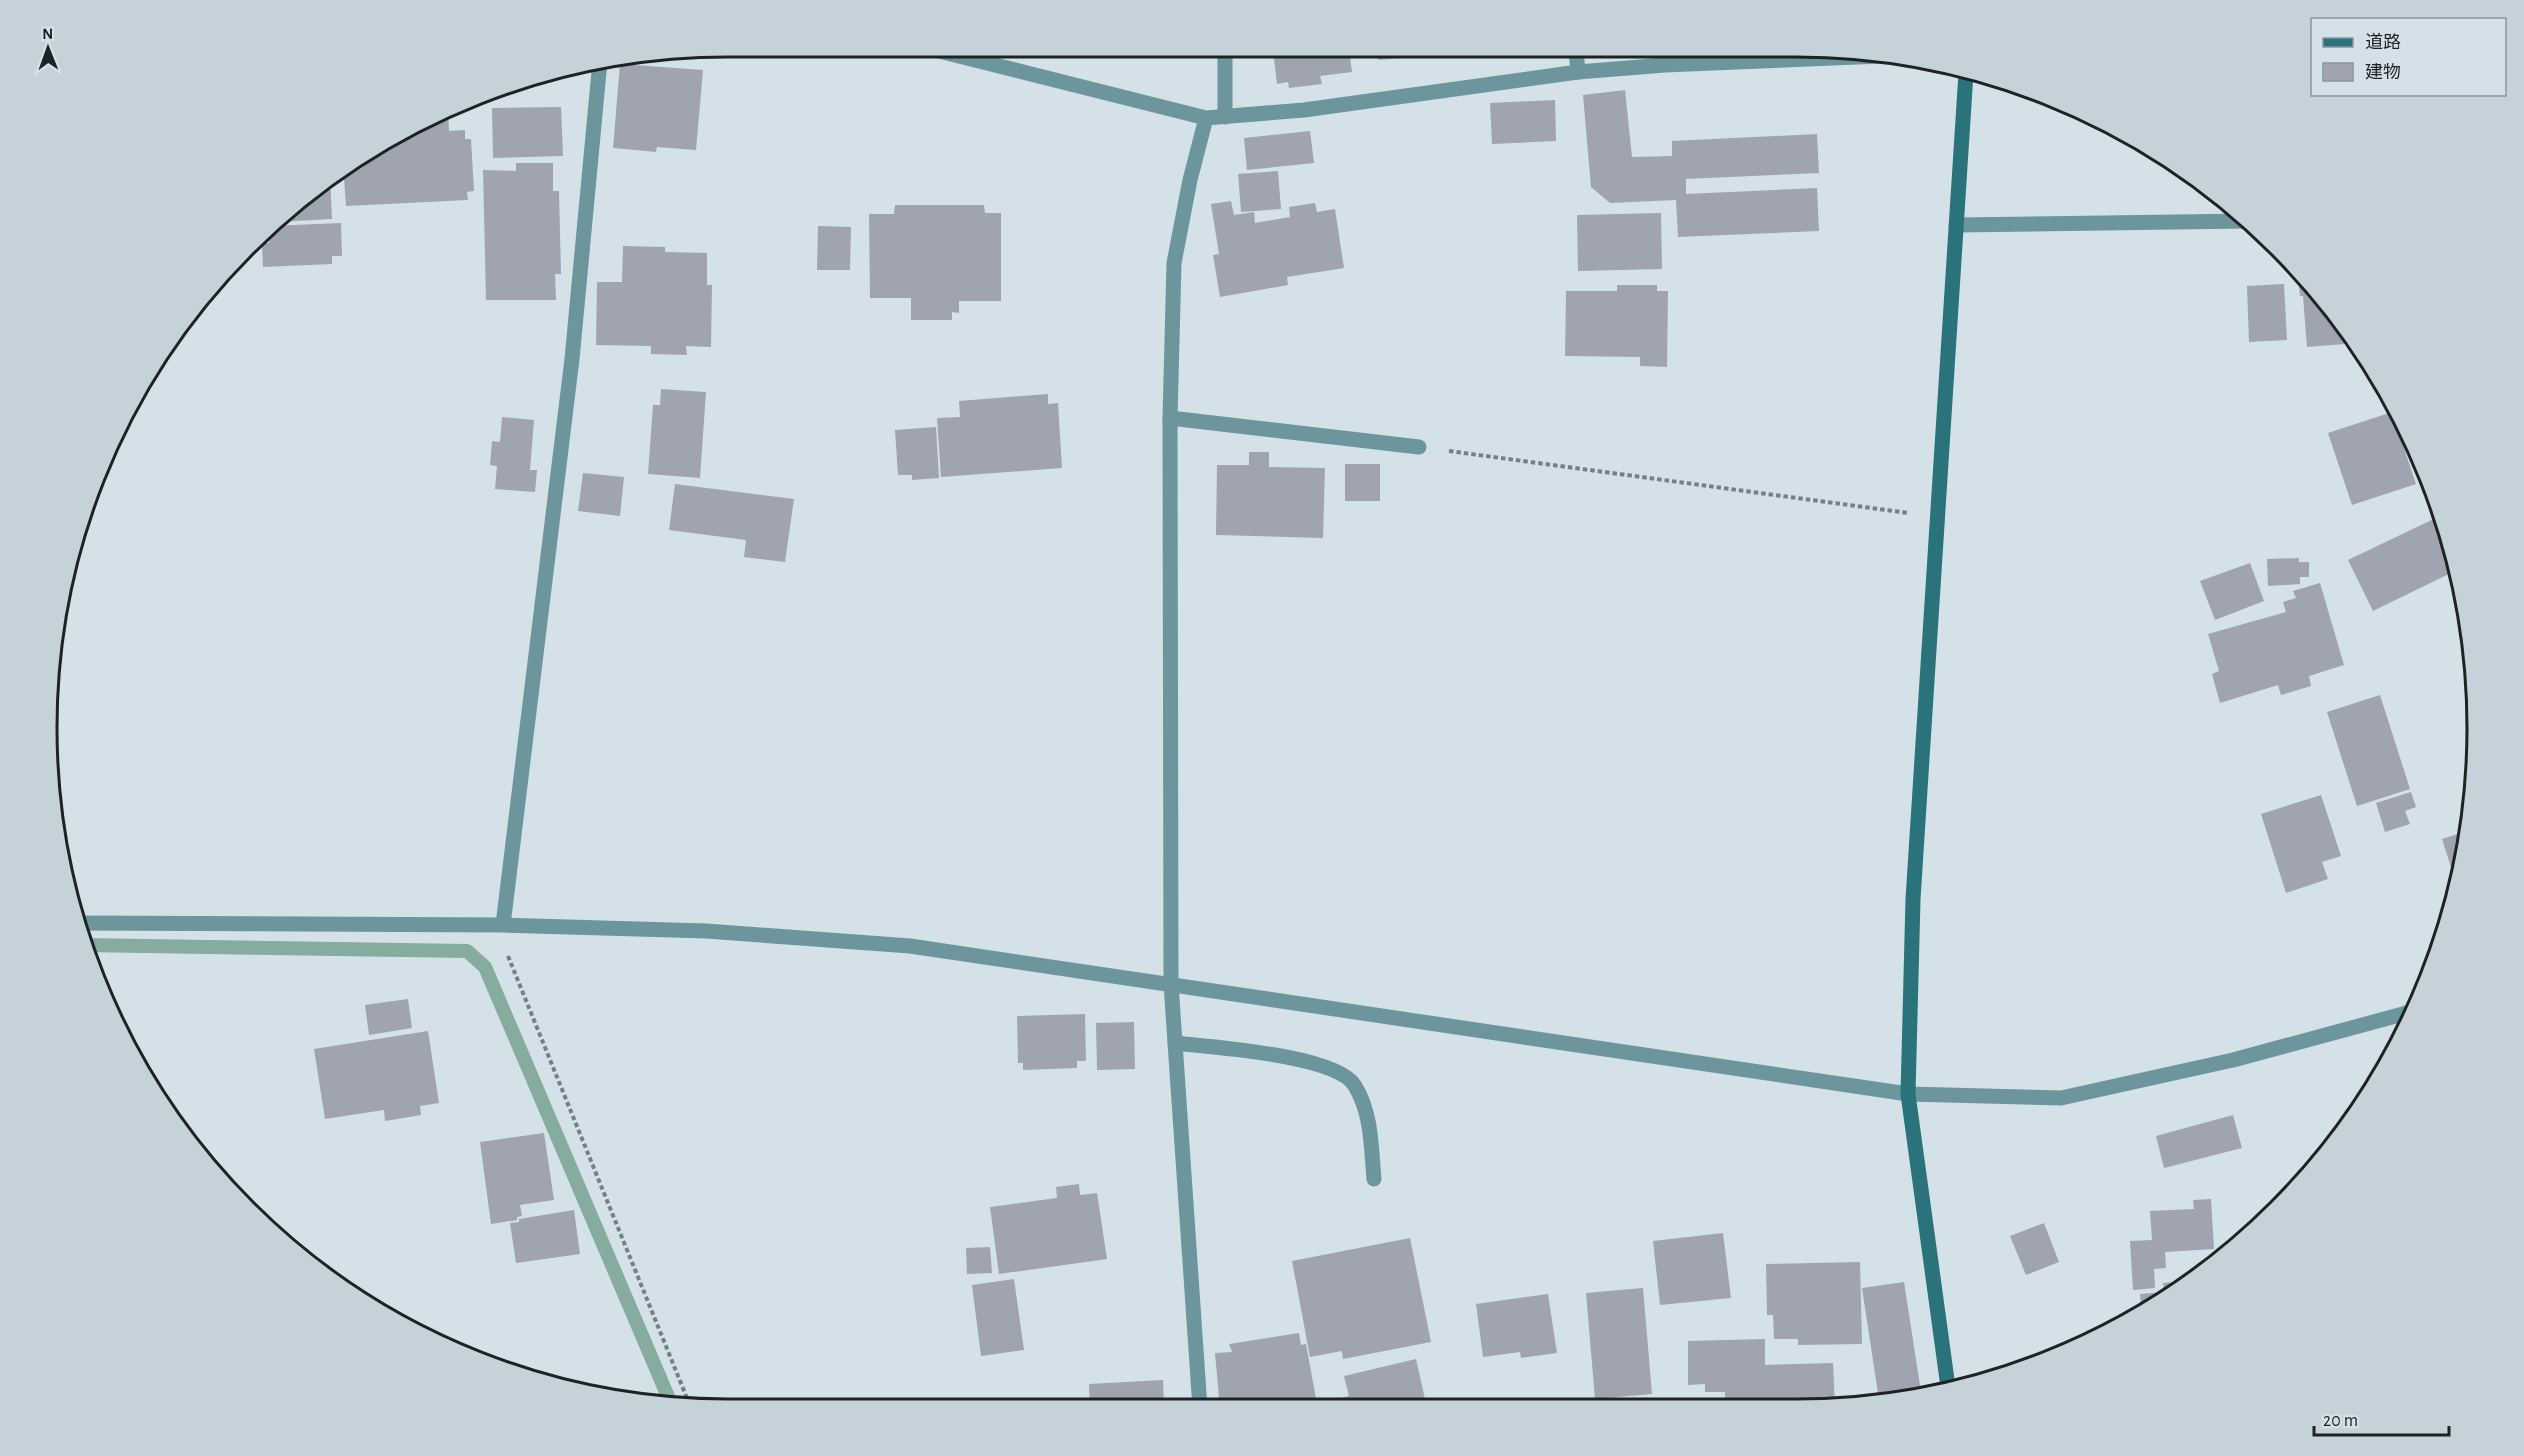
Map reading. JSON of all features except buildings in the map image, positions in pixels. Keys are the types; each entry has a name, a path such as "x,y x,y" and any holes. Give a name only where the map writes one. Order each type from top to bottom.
{"street":[{"path":"963,57 1206,118 1304,110 1578,72 1665,65 1836,58"},
{"path":"1225,57 1225,117"},
{"path":"1577,57 1578,72"},
{"path":"503,925 572,359 599,70"},
{"path":"1947,1381 1908,1094 1913,899 1966,79"},
{"path":"1199,1399 1171,984 1170,418 1174,263 1190,180 1206,118"},
{"path":"1956,225 2235,221"},
{"path":"1170,418 1419,447"},
{"path":"87,923 503,925 706,931 910,946 1908,1094 2061,1098 2234,1060 2403,1014"},
{"path":"1175,1043 1267,1053 1330,1068 1354,1083 1367,1108 1374,1179"}],"path":[{"path":"1419,447 1939,517"},
{"path":"503,925 508,957 687,1398"}],"waterway":[{"path":"93,945 467,951 485,967 668,1396"}]}
